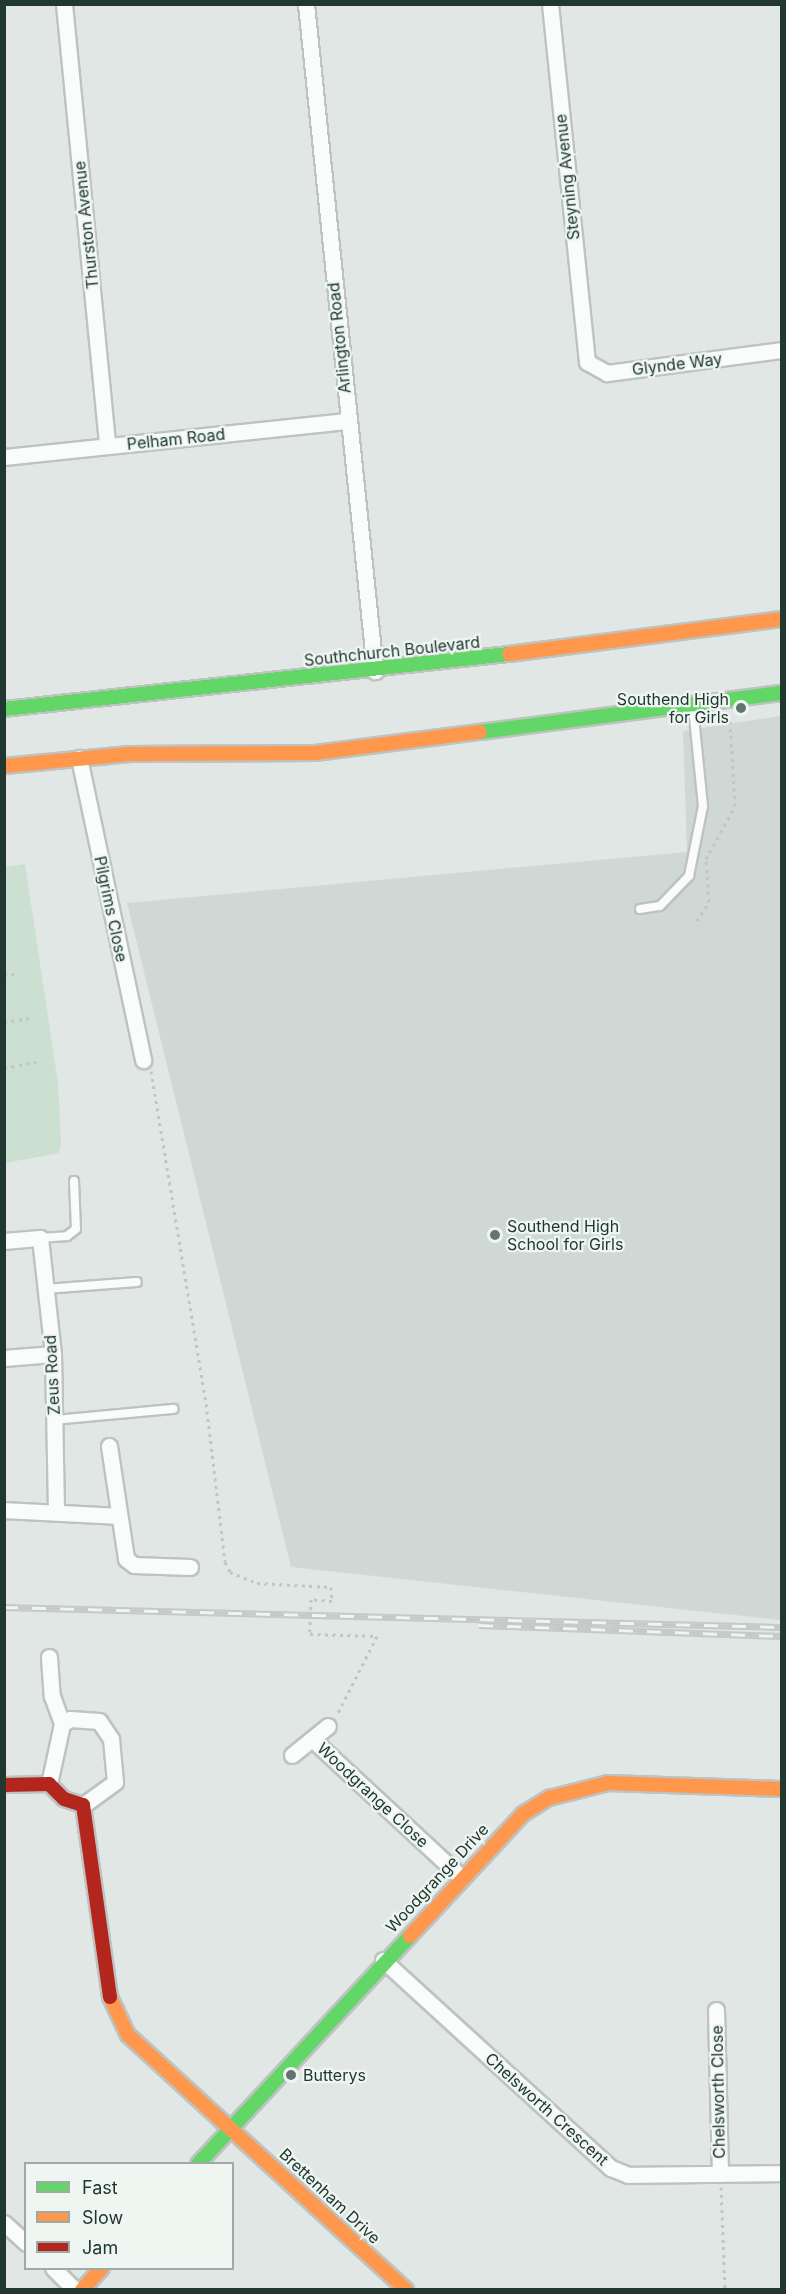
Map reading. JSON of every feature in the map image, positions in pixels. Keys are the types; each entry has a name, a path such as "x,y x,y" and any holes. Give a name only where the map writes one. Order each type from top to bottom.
{"main road":[{"name":"Southchurch Boulevard","path":"4,709 375,671 782,619"},
{"path":"4,766 79,758 315,753 782,693"},
{"name":"Woodgrange Drive","path":"199,2162 460,1876 523,1814 581,1788 652,1782 782,1789"},
{"path":"4,1785 49,1784 64,1799 82,1805 106,1988 114,2014 128,2035 232,2127"},
{"name":"Brettenham Drive","path":"232,2127 406,2289"},
{"path":"82,2289 100,2270"}],"street":[{"name":"Thurston Avenue","path":"64,4 107,446"},
{"name":"Arlington Road","path":"306,4 375,671"},
{"name":"Steyning Avenue","path":"550,4 585,350"},
{"name":"Glynde Way","path":"585,350 587,362 607,373 782,350"},
{"name":"Pelham Road","path":"4,457 348,421"},
{"name":"Pilgrims Close","path":"79,758 143,1060"},
{"path":"4,1241 40,1238"},
{"name":"Zeus Road","path":"40,1238 53,1354 56,1512"},
{"path":"4,1358 53,1354"},
{"path":"109,1446 117,1516 126,1559 134,1565 190,1567"},
{"path":"4,1510 117,1516"},
{"path":"49,1784 62,1724 52,1696 50,1657"},
{"path":"62,1724 79,1719 99,1721 111,1739 115,1782 82,1805"},
{"name":"Woodgrange Close","path":"292,1755 328,1726"},
{"name":"Woodgrange Close","path":"312,1739 460,1876"},
{"name":"Chelsworth Crescent","path":"383,1960 611,2168 628,2175 782,2173"},
{"name":"Chelsworth Close","path":"716,2010 720,2174"},
{"path":"4,2223 24,2241"},
{"path":"55,2270 75,2289"}],"lane":[{"path":"640,909 660,906 689,876 703,806 693,706"},
{"path":"40,1238 67,1236 76,1229 74,1181"},
{"path":"45,1288 137,1282"},
{"path":"54,1420 173,1409"}],"path":[{"path":"697,921 709,902 706,858 735,806 727,701"},
{"path":"4,975 14,974"},
{"path":"4,1022 30,1018"},
{"path":"143,1060 155,1077 225,1562 230,1572 257,1583 331,1587 332,1601 311,1599 309,1634 377,1636 328,1726"},
{"path":"4,1068 39,1061"},
{"path":"720,2174 725,2289"}],"shaded area":[{"name":"Southend High School for Girls","path":"781,716 781,1620 291,1567 127,903 687,852 683,731"}],"green space":[{"path":"25,864 58,1083 61,1141 59,1153 5,1163 5,867"}],"railway":[{"path":"4,1607 782,1627"},
{"path":"479,1625 782,1636"}],"traffic: fast":[{"path":"4,709 509,654"},
{"path":"480,732 782,693"},
{"path":"200,2162 410,1936"}],"traffic: slow":[{"path":"509,654 782,619"},
{"path":"4,766 129,754 315,753 480,732"},
{"path":"410,1936 523,1814 549,1798 608,1783 782,1789"},
{"path":"110,1997 128,2035 406,2290"},
{"path":"82,2290 100,2270"}],"traffic: jam":[{"path":"4,1785 49,1784 64,1799 83,1805 110,1997"}],"place":[{"name":"Southend High for Girls","path":"741,708"},
{"name":"Southend High School for Girls","path":"495,1235"},
{"name":"Butterys","path":"291,2075"}]}
